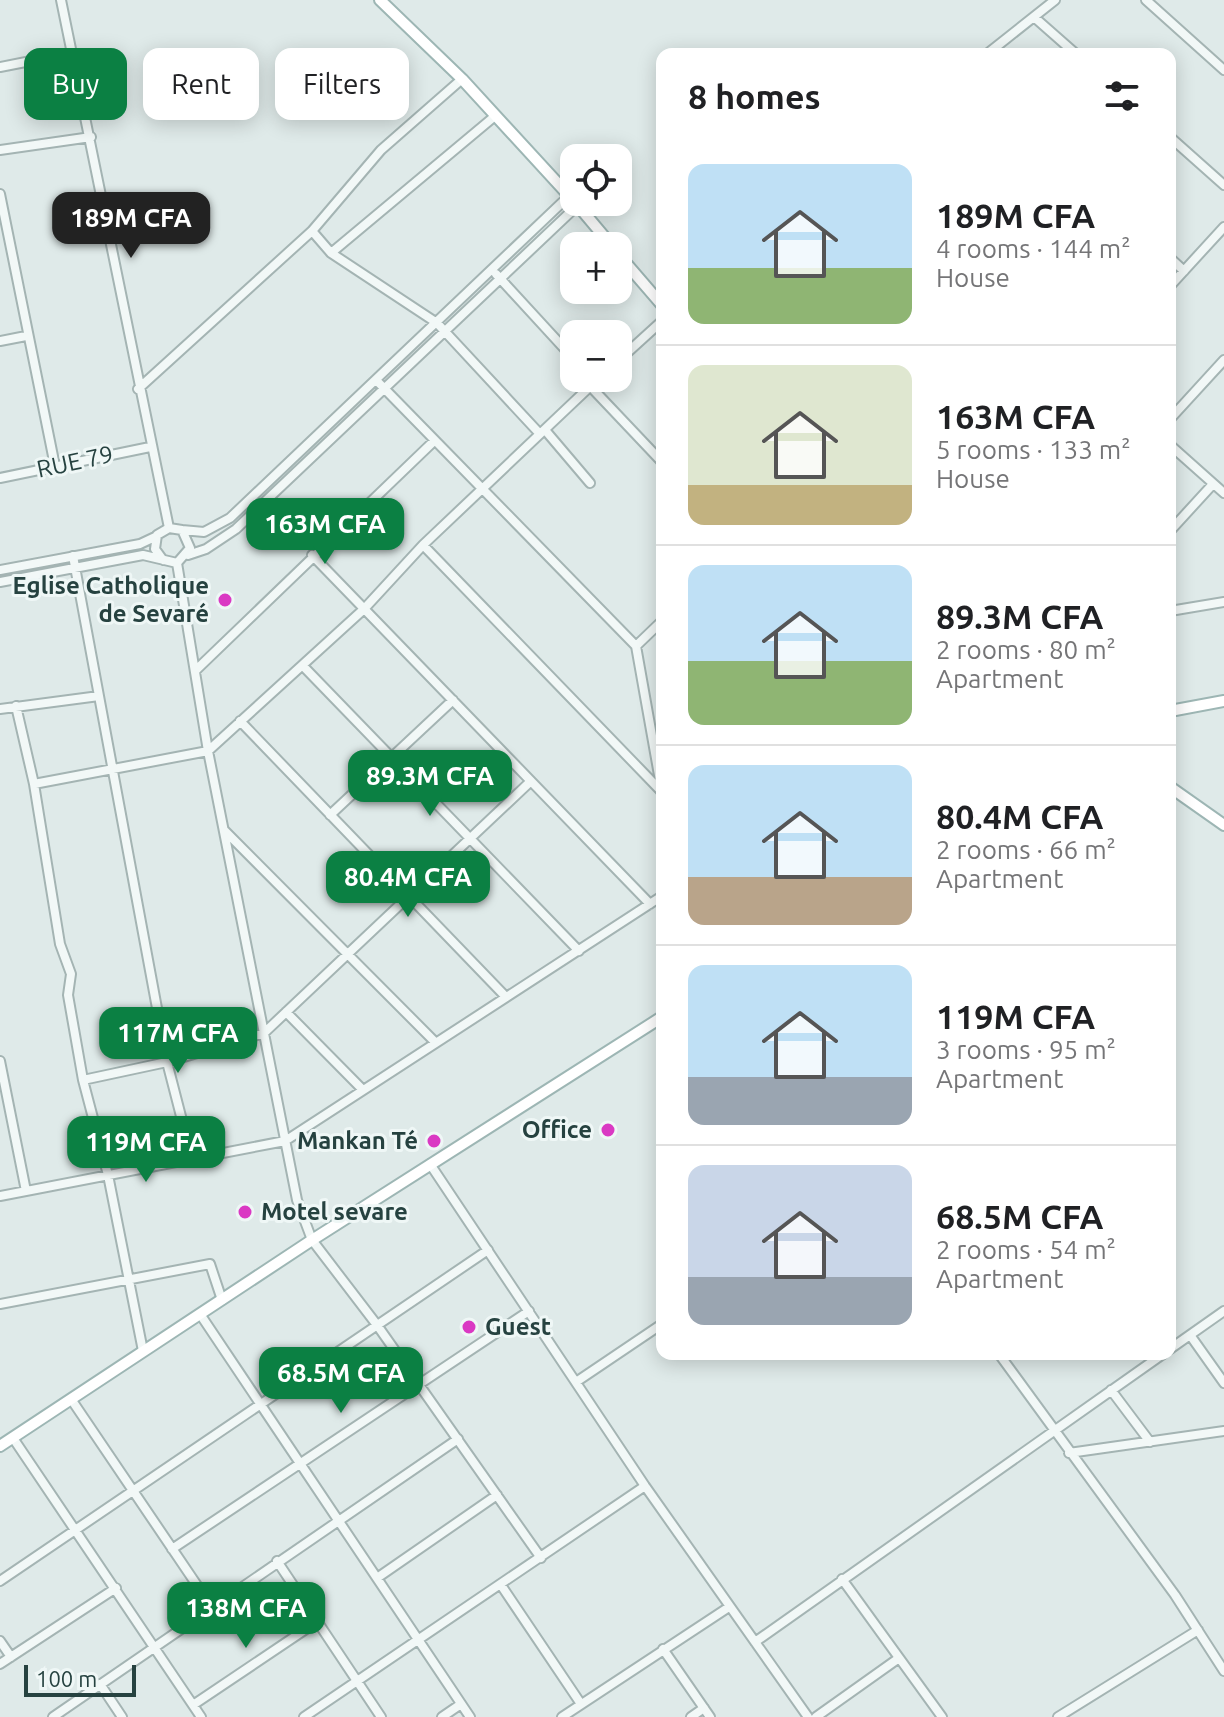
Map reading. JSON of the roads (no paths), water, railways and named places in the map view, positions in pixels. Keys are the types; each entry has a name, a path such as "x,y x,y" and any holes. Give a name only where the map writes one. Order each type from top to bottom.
{"main road":[{"path":"380,0 462,79 560,186"},
{"path":"587,216 600,232"},
{"path":"632,270 656,298"},
{"path":"1176,710 1224,701"},
{"path":"1176,791 1224,825"},
{"path":"0,1446 312,1240 656,1021"}],"street":[{"path":"61,0 70,48"},
{"path":"995,48 1055,0"},
{"path":"1146,0 1224,70"},
{"path":"1034,17 1069,48"},
{"path":"0,67 24,62"},
{"path":"138,389 312,231 381,150 462,79"},
{"path":"331,253 495,116"},
{"path":"87,120 138,389 169,528"},
{"path":"0,150 91,137"},
{"path":"1176,142 1224,185"},
{"path":"0,194 26,336 55,466"},
{"path":"0,570 140,544 169,528 204,532 230,518 437,323 496,274 560,214"},
{"path":"1177,268 1224,227"},
{"path":"312,231 331,253 437,323 590,483"},
{"path":"0,582 143,555 177,563 188,555 206,549 236,529 444,331 496,274"},
{"path":"496,274 560,344"},
{"path":"632,348 656,326"},
{"path":"0,341 26,336"},
{"path":"1176,413 1222,367"},
{"path":"376,380 481,491 636,646 656,757"},
{"path":"34,784 208,751 364,609 423,545 583,392"},
{"path":"603,392 656,455"},
{"path":"196,670 312,555 434,441"},
{"name":"RUE 79","path":"0,478 150,447"},
{"path":"1176,450 1224,493"},
{"path":"1176,524 1213,484"},
{"path":"182,530 190,541 188,555"},
{"path":"157,535 155,549 163,560"},
{"path":"423,545 656,787"},
{"path":"312,555 650,904"},
{"path":"73,556 167,1062 192,1159"},
{"path":"177,563 208,751 297,1200 312,1240 377,1325 541,1558"},
{"path":"1176,610 1224,602"},
{"path":"636,646 656,627"},
{"path":"303,666 579,951"},
{"path":"0,709 99,696"},
{"path":"330,815 453,700"},
{"path":"16,706 34,784 60,944 71,974 68,995 83,1080 108,1175 143,1351"},
{"path":"240,721 506,997"},
{"path":"83,1080 167,1062 264,1033 531,781"},
{"path":"223,830 436,1043"},
{"path":"0,1196 285,1141 656,900"},
{"path":"286,1012 363,1090"},
{"path":"0,1061 26,1191"},
{"path":"430,1164 645,1486 808,1717"},
{"path":"0,1581 488,1250"},
{"path":"0,1304 210,1264 222,1300"},
{"path":"172,1549 529,1311"},
{"path":"1176,1345 1224,1311"},
{"path":"200,1314 470,1717"},
{"path":"576,1382 656,1328"},
{"path":"1190,1335 1224,1383"},
{"path":"1003,1360 1198,1630 1224,1671"},
{"path":"755,1642 1154,1360"},
{"path":"1111,1390 1150,1442"},
{"path":"71,1399 211,1606"},
{"path":"1069,1453 1224,1431"},
{"path":"13,1438 201,1717"},
{"path":"53,1717 152,1646 458,1439"},
{"path":"304,1717 645,1486"},
{"path":"377,1578 497,1495"},
{"path":"277,1561 381,1717"},
{"path":"842,1579 942,1717"},
{"path":"501,1585 581,1704"},
{"path":"0,1664 116,1588"},
{"path":"562,1717 729,1607"},
{"path":"193,1705 318,1621"},
{"path":"1058,1717 1198,1630"},
{"path":"0,1641 11,1657"},
{"path":"663,1649 710,1717"},
{"path":"816,1717 899,1658"},
{"path":"100,1684 122,1717"},
{"path":"442,1717 461,1704"},
{"path":"691,1717 704,1708"}],"place":[{"name":"Eglise Catholique de Sevaré","path":"225,600"},
{"name":"Office","path":"608,1130"},
{"name":"Mankan Té","path":"434,1141"},
{"name":"Motel sevare","path":"245,1212"},
{"name":"Guest","path":"469,1327"}]}
